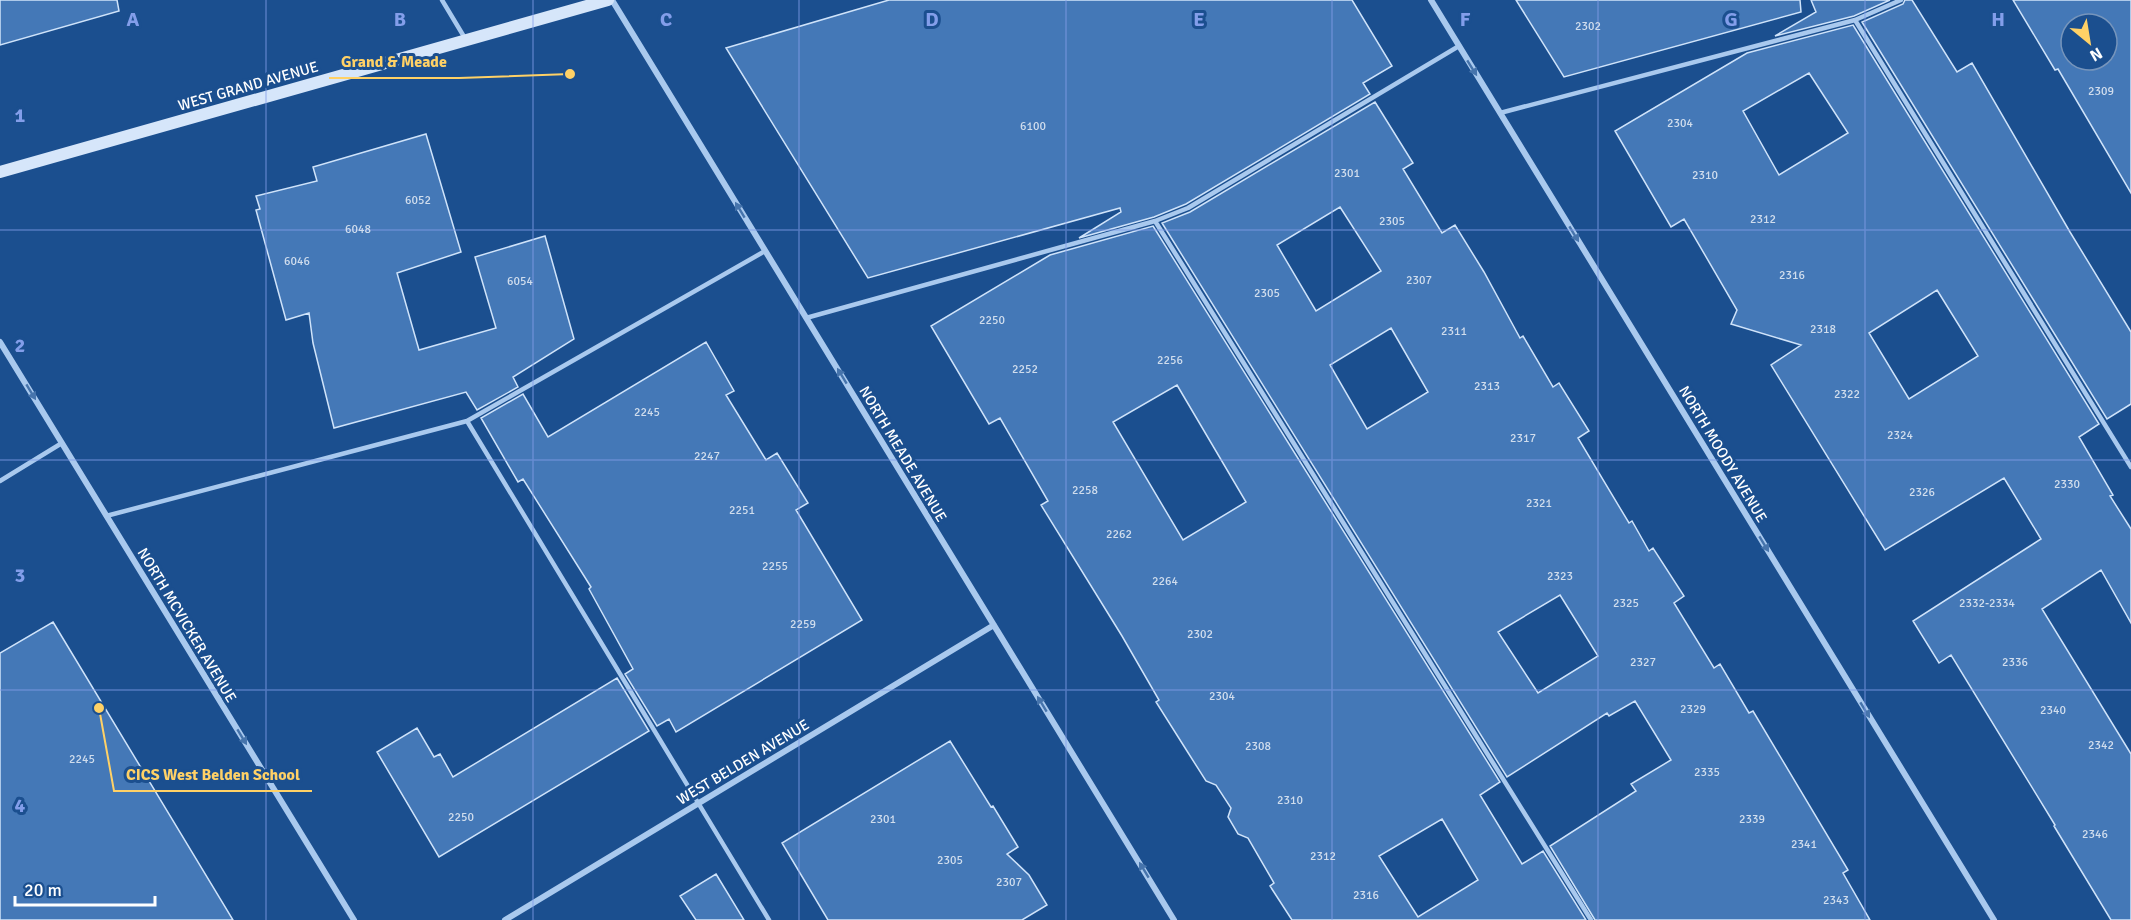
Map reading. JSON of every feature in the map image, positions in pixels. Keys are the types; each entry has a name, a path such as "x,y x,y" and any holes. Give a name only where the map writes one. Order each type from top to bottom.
{"main road":[{"name":"WEST GRAND AVENUE","path":"0,172 608,0"}],"street":[{"name":"NORTH MEADE AVENUE","path":"612,0 1174,920"},
{"name":"NORTH MOODY AVENUE","path":"1431,0 1994,920"},
{"name":"NORTH MCVICKER AVENUE","path":"0,342 354,920"},
{"name":"WEST BELDEN AVENUE","path":"505,920 993,625"}],"lane":[{"path":"442,0 466,40"},
{"path":"1500,113 1855,20 1901,0"},
{"path":"1855,20 2131,467"},
{"path":"806,318 1155,221 1188,208 1459,46"},
{"path":"1155,221 1591,920"},
{"path":"106,516 467,421 765,251"},
{"path":"467,421 769,920"},
{"path":"0,481 62,443"}],"building":[{"path":"0,0 117,0 119,11 0,45"},
{"path":"889,0 1352,0 1392,66 1363,83 1370,94 1186,204 1154,217 1079,238 1121,212 1120,208 868,278 726,48"},
{"path":"1516,0 1800,0 1801,12 1564,77"},
{"path":"1811,0 1890,0 1854,16 1775,36 1816,12"},
{"path":"1905,0 1912,0 1957,72 1972,63 2131,332 2131,404 2107,419 1862,22 1903,4"},
{"path":"2013,0 2131,0 2131,193 2060,72 2119,72 2119,12 2059,12 2059,71 2055,70"},
{"path":"1853,25 2099,424 2079,437 2113,495 2110,496 2131,529 2131,623 2101,570 2042,609 2131,754 2131,920 2111,920 1951,655 1939,663 1913,621 2041,539 2004,478 1885,550 1771,365 1801,345 1731,324 1737,310 1684,219 1671,227 1615,131 1747,53","holes":["1809,73 1848,133 1779,175 1743,111","1937,290 1978,356 1909,399 1869,333"]},
{"path":"1375,102 1413,163 1403,169 1442,233 1455,225 1520,338 1523,336 1553,387 1559,383 1589,431 1578,438 1629,523 1632,521 1649,551 1653,548 1684,596 1674,603 1714,668 1720,664 1749,713 1753,711 1848,870 1843,873 1870,920 1595,920 1550,846 1636,791 1631,784 1671,760 1635,701 1609,716 1607,713 1507,777 1162,223 1190,212","holes":["1340,207 1381,271 1316,311 1277,245","1391,328 1428,392 1367,429 1330,365","1560,595 1598,656 1538,693 1498,632"]},
{"path":"426,134 461,252 397,273 419,350 496,328 475,257 545,236 574,339 513,377 518,387 477,410 466,392 334,428 313,343 309,313 286,320 256,210 260,209 256,196 317,181 313,167"},
{"path":"1153,226 1500,782 1480,795 1522,864 1543,851 1586,920 1292,920 1270,886 1274,883 1248,838 1238,834 1228,817 1231,808 1216,785 1206,781 1156,702 1159,700 1122,636 1041,505 1048,501 1000,418 989,424 931,326 1050,255","holes":["1177,385 1246,502 1183,540 1113,422","1442,819 1478,880 1418,917 1379,856"]},
{"path":"706,342 734,391 726,395 766,460 777,453 808,503 796,510 862,620 676,732 669,719 657,726 625,674 633,669 589,589 591,587 523,479 518,482 481,418 523,394 548,437"},
{"path":"53,622 233,920 0,920 0,653"},
{"path":"617,678 649,731 439,857 377,752 417,728 434,757 440,754 453,777"},
{"path":"950,741 1018,847 1007,854 1029,875 1047,905 1022,920 828,920 782,843"},
{"path":"716,874 744,920 696,920 680,896"}],"place":[{"name":"Grand & Meade","path":"570,74"},
{"name":"CICS West Belden School","path":"99,708"}]}
